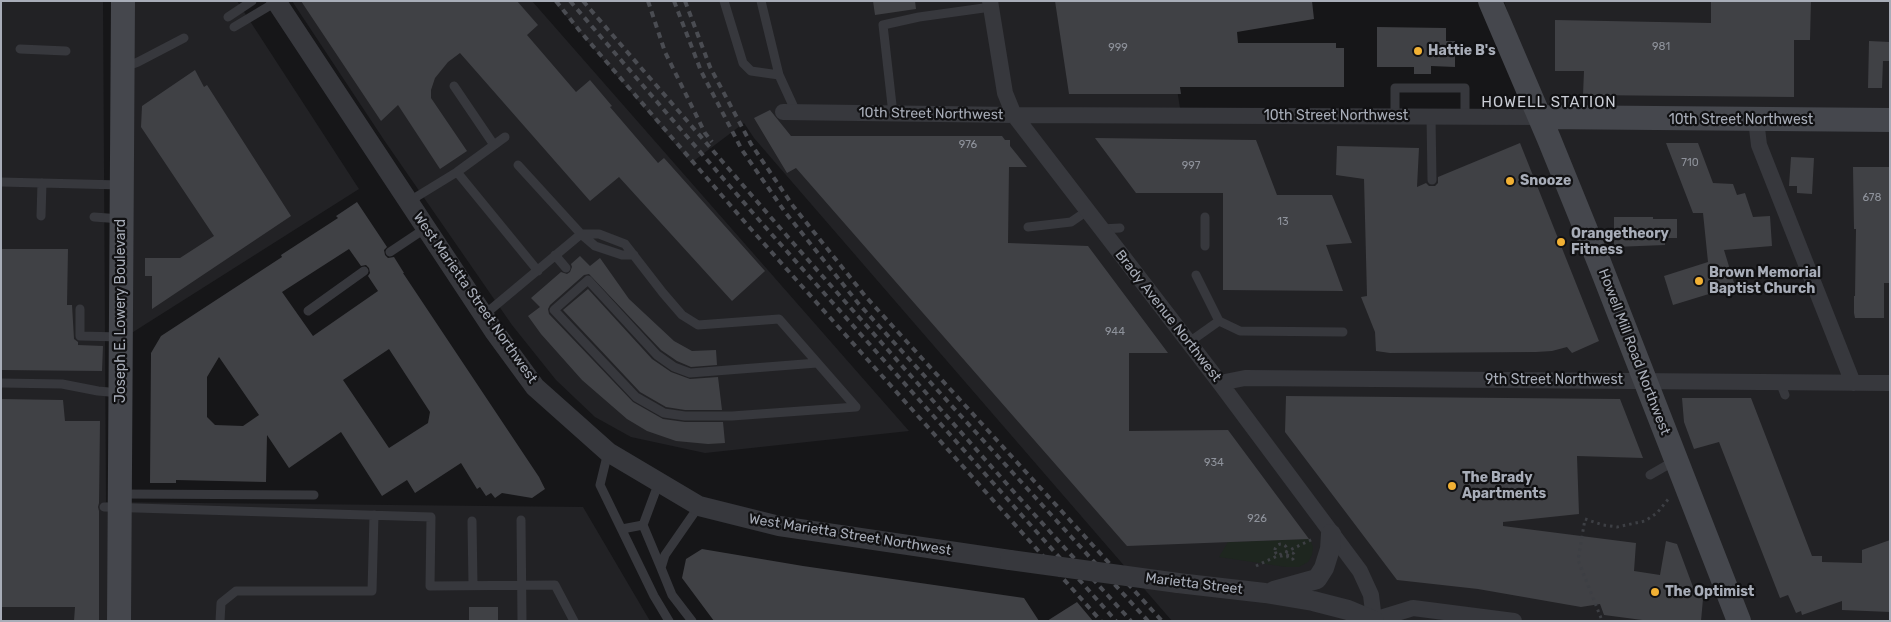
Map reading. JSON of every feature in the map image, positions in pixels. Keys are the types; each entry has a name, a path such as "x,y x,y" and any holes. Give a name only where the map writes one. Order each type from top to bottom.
{"main road":[{"name":"Joseph E. Lowery Boulevard","path":"119,621 114,503 120,393 123,1"},
{"name":"Howell Mill Road Northwest","path":"1490,1 1540,117 1646,381 1739,621"},
{"name":"10th Street Northwest","path":"1540,117 1890,120"}],"street":[{"name":"West Marietta Street Northwest","path":"276,1 484,315 536,387 608,452 699,506 779,526 1010,560"},
{"name":"Brady Avenue Northwest","path":"990,4 1005,93 1014,115 1220,383 1322,536 1360,571 1371,594 1374,621"},
{"name":"10th Street Northwest","path":"789,112 1014,115 1540,117"},
{"path":"1756,120 1760,145 1853,383"},
{"name":"9th Street Northwest","path":"1220,383 1246,378 1646,381 1782,388 1853,383 1890,383"},
{"path":"1265,593 1317,579 1324,568 1330,549 1322,536"},
{"name":"Marietta Street","path":"1010,560 1313,601 1348,610 1374,621"},
{"path":"1374,621 1413,608 1514,621"}],"lane":[{"path":"228,17 252,1"},
{"path":"234,27 276,1"},
{"path":"724,1 743,63 751,71 779,75"},
{"path":"761,1 789,112"},
{"path":"893,114 883,25 990,4"},
{"path":"122,68 138,62 184,38"},
{"path":"20,49 66,50"},
{"path":"454,86 494,145"},
{"path":"1395,116 1395,88 1465,88 1465,117"},
{"path":"1431,116 1432,180"},
{"path":"408,202 457,172 505,137"},
{"path":"518,165 581,234 595,246 622,255 634,256 682,315 698,325 779,319 856,408 732,416 685,416 664,413 636,397 554,310 588,280 657,355 674,367 690,372 817,363"},
{"path":"457,172 538,271"},
{"path":"1,182 122,185"},
{"path":"41,216 42,183"},
{"path":"1028,227 1071,222 1087,211"},
{"path":"94,217 122,218"},
{"path":"1205,217 1205,246"},
{"path":"390,252 426,228"},
{"path":"1101,229 1120,228"},
{"path":"484,315 581,234"},
{"path":"556,256 566,268"},
{"path":"308,310 364,271"},
{"path":"1196,275 1219,321 1240,331 1343,332"},
{"path":"80,309 80,336 121,337"},
{"path":"1188,343 1219,321"},
{"path":"1,383 62,384 120,393"},
{"path":"608,452 600,485 654,596 669,621"},
{"path":"1650,475 1676,460"},
{"path":"659,482 643,525 672,595 692,621"},
{"path":"114,503 314,494"},
{"path":"114,503 431,517 430,586 555,585 574,621"},
{"path":"661,568 665,555 699,506"},
{"path":"220,621 221,603 236,591 372,591 374,515"},
{"path":"521,520 522,621"},
{"path":"472,521 473,585"},
{"path":"622,529 643,525"}],"path":[{"path":"1600,618 1578,560 1585,519 1617,527 1645,521 1657,513 1670,496"},
{"path":"1256,566 1322,536"},
{"path":"1278,555 1275,551 1277,545 1285,546 1287,553"}],"shaded area":[{"path":"1,1 103,1 106,502 583,507 650,621 1,621"},
{"path":"131,1 237,1 359,189 130,334"},
{"path":"292,1 532,1 909,431 705,453 631,437 595,417 556,380 512,325 384,140"},
{"path":"553,1 1163,1 1180,108 1541,112 1504,1 1890,1 1890,621 1172,621 754,138 744,123 691,163"},
{"path":"1310,539 1313,547 1312,555 1308,562 1299,567 1286,567 1219,557 1228,542"}],"building":[{"path":"301,1 517,1 538,25 527,35 576,92 590,80 612,106 610,107 658,163 664,158 765,271 732,301 619,177 590,201 460,53 448,62 435,78 431,90 431,98 467,151 440,169 398,105 381,121"},
{"path":"873,1 915,1 916,9 875,15"},
{"path":"1055,1 1312,1 1314,19 1237,32 1238,43 1336,43 1336,48 1344,48 1344,87 1180,87 1181,94 1069,94"},
{"path":"1711,1 1811,1 1810,40 1794,40 1794,97 1583,95 1584,71 1555,71 1555,20 1711,23"},
{"path":"1377,27 1446,28 1446,41 1455,41 1455,67 1431,66 1431,74 1414,74 1414,67 1377,67"},
{"path":"1869,41 1890,42 1890,61 1883,61 1882,88 1868,88"},
{"path":"195,70 204,87 207,85 291,216 152,309 152,276 145,276 145,258 180,258 214,236 141,127 142,106"},
{"path":"770,110 791,136 1002,136 1005,140 1010,140 1010,146 1027,167 1009,167 1008,243 1088,246 1168,353 1129,353 1129,431 1228,430 1309,539 1127,546 796,168 787,173 754,118"},
{"path":"1095,138 1256,140 1277,195 1332,195 1352,243 1326,245 1343,291 1223,290 1223,193 1136,193"},
{"path":"1520,143 1599,341 1572,353 1567,347 1552,351 1536,352 1390,353 1376,351 1375,332 1361,297 1367,296 1364,179 1336,175 1337,146 1419,148 1417,187 1426,183 1429,186 1435,186 1438,183 1438,177"},
{"path":"1666,143 1698,143 1713,183 1733,184 1737,195 1745,193 1753,217 1770,216 1772,246 1724,250 1735,286 1673,305 1664,276 1708,262 1703,213 1693,213"},
{"path":"1791,157 1814,158 1812,194 1797,193 1797,186 1789,186"},
{"path":"1853,167 1890,167 1890,283 1884,283 1884,318 1855,318 1856,229 1854,229"},
{"path":"357,202 387,247 384,250 385,255 388,258 394,257 539,477 545,489 532,498 502,493 495,498 491,493 486,496 480,487 477,489 461,463 415,493 407,480 382,496 341,432 289,468 267,435 266,482 176,480 176,483 150,483 151,353 161,336 282,257 281,255 338,218 336,216","holes":["349,249 361,266 366,265 369,268 370,273 368,276 378,291 313,336 282,292","389,349 430,412 428,423 389,448 343,380","219,357 259,415 243,426 215,425 207,417 207,377"]},
{"path":"1614,217 1677,219 1677,238 1665,238 1665,245 1614,247"},
{"path":"1,249 68,249 67,305 72,305 74,339 78,342 78,345 103,346 102,371 1,370"},
{"path":"580,256 590,266 600,258 629,299 674,341 692,351 716,350 717,365 691,367 677,361 661,350 589,274 584,275 550,305 548,309 549,314 633,402 663,419 685,422 723,422 725,443 708,444 676,441 647,431 627,419 582,380 541,334 528,316 540,307 531,298 561,272 567,274 570,272 571,264"},
{"path":"588,289 652,359 671,372 690,379 718,377 722,410 685,410 666,407 640,392 563,310"},
{"name":"The Brady Apartments","path":"1286,396 1620,399 1643,458 1577,456 1579,514 1503,522 1503,526 1636,543 1634,571 1660,575 1666,541 1677,544 1693,587 1704,588 1701,621 1650,621 1604,615 1600,604 1581,607 1478,589 1397,580 1285,432"},
{"path":"1682,398 1751,398 1812,556 1822,556 1822,562 1862,563 1862,550 1890,540 1890,612 1842,610 1842,601 1802,615 1801,611 1796,613 1788,595 1780,598 1719,442 1694,449 1684,422"},
{"path":"1,399 63,400 65,421 100,421 98,507 99,621 74,621 75,607 1,607"},
{"path":"702,549 803,566 1024,598 1039,621 714,621 682,578 686,559"},
{"path":"1077,602 1093,621 1047,621"},
{"path":"469,607 498,607 498,621 469,621"}],"railway":[{"path":"556,1 750,228 1101,621"},
{"path":"570,1 759,220 1116,621"},
{"path":"583,1 794,244 1131,621"},
{"path":"648,1 665,52 705,133 712,142"},
{"path":"674,1 701,71 742,150 785,212 858,303 1148,621"},
{"path":"685,1 710,67 751,144 793,206 866,297 1162,621"}],"place":[{"name":"Hattie B's","path":"1418,51"},
{"name":"Snooze","path":"1510,181"},
{"name":"Orangetheory Fitness","path":"1561,242"},
{"name":"Brown Memorial Baptist Church","path":"1699,281"},
{"name":"The Brady Apartments","path":"1452,486"},
{"name":"The Optimist","path":"1655,592"}],"district":[{"name":"HOWELL STATION","path":"1549,103"}]}
